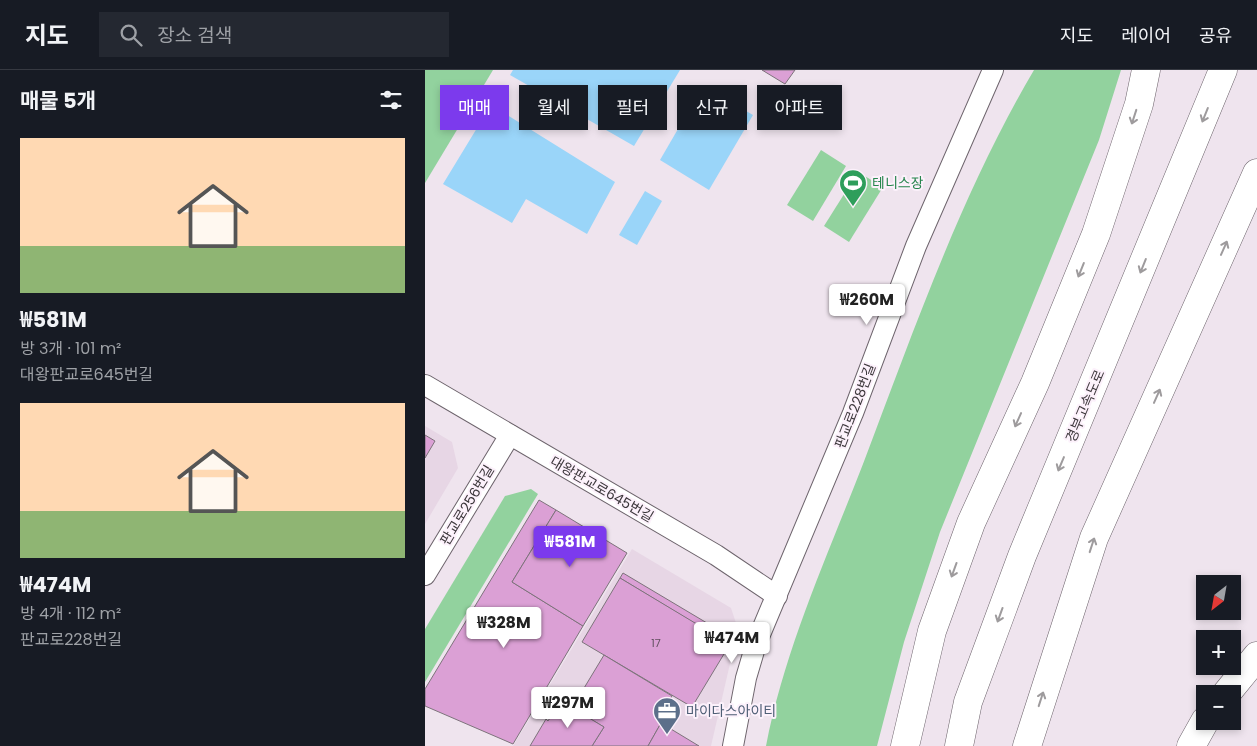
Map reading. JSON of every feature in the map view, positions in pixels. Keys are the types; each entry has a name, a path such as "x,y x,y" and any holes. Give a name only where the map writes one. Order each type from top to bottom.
{"highway":[{"path":"905,746 935,622 971,523 1035,383 1095,234 1139,104 1146,70"},
{"name":"경부고속도로","path":"959,746 968,702 1022,556 1223,70"},
{"path":"1027,746 1094,538 1257,173"},
{"path":"1233,685 1257,656"},
{"path":"1191,746 1200,730"}],"street":[{"name":"판교로228번길","path":"733,746 746,678 756,644 853,413 916,246 993,70"},
{"name":"대왕판교로645번길","path":"425,385 716,555 777,596"},
{"name":"판교로256번길","path":"425,575 510,435"}],"shaded area":[{"path":"425,426 452,442 458,468 425,524"},
{"path":"632,549 731,608 736,623 732,655 711,746 513,746"}],"green space":[{"path":"425,70 493,70 484,85 440,85 440,130 457,130 425,183"},
{"path":"1034,70 1121,70 1099,140 940,532 904,642 877,746 766,746 784,674 808,603 920,313 961,214 1008,117"},
{"name":"테니스장","path":"821,150 846,166 813,221 787,205"},
{"name":"테니스장","path":"858,172 883,187 849,242 824,226"},
{"path":"531,489 538,494 425,682 425,629 505,496"}],"water":[{"path":"513,70 680,70 667,91 667,85 598,85 598,125 588,120 588,85 527,85 510,75"},
{"path":"747,112 753,115 747,125"},
{"path":"509,116 519,122 519,130 531,130 615,182 587,234 526,199 512,223 443,184 476,130 509,130"},
{"path":"606,130 644,130 634,146"},
{"path":"677,130 744,130 709,190 660,160"},
{"path":"645,191 662,201 637,245 619,235"}],"building":[{"path":"762,70 795,70 785,84"},
{"path":"425,435 435,441 425,458"},
{"path":"539,500 556,510 512,582 583,626 513,744 425,706 425,689"},
{"path":"556,510 627,553 583,626 512,582"},
{"path":"623,573 712,626 709,632 620,578"},
{"path":"620,578 730,644 692,707 582,642"},
{"path":"604,655 672,696 657,721 661,723 648,746 592,746 604,727 572,708"},
{"path":"561,701 604,727 592,746 530,746 546,719 548,721"},
{"name":"마이다스아이티","path":"661,723 699,746 648,746"}],"place":[{"name":"테니스장","path":"853,207"},
{"name":"마이다스아이티","path":"667,735"}]}
